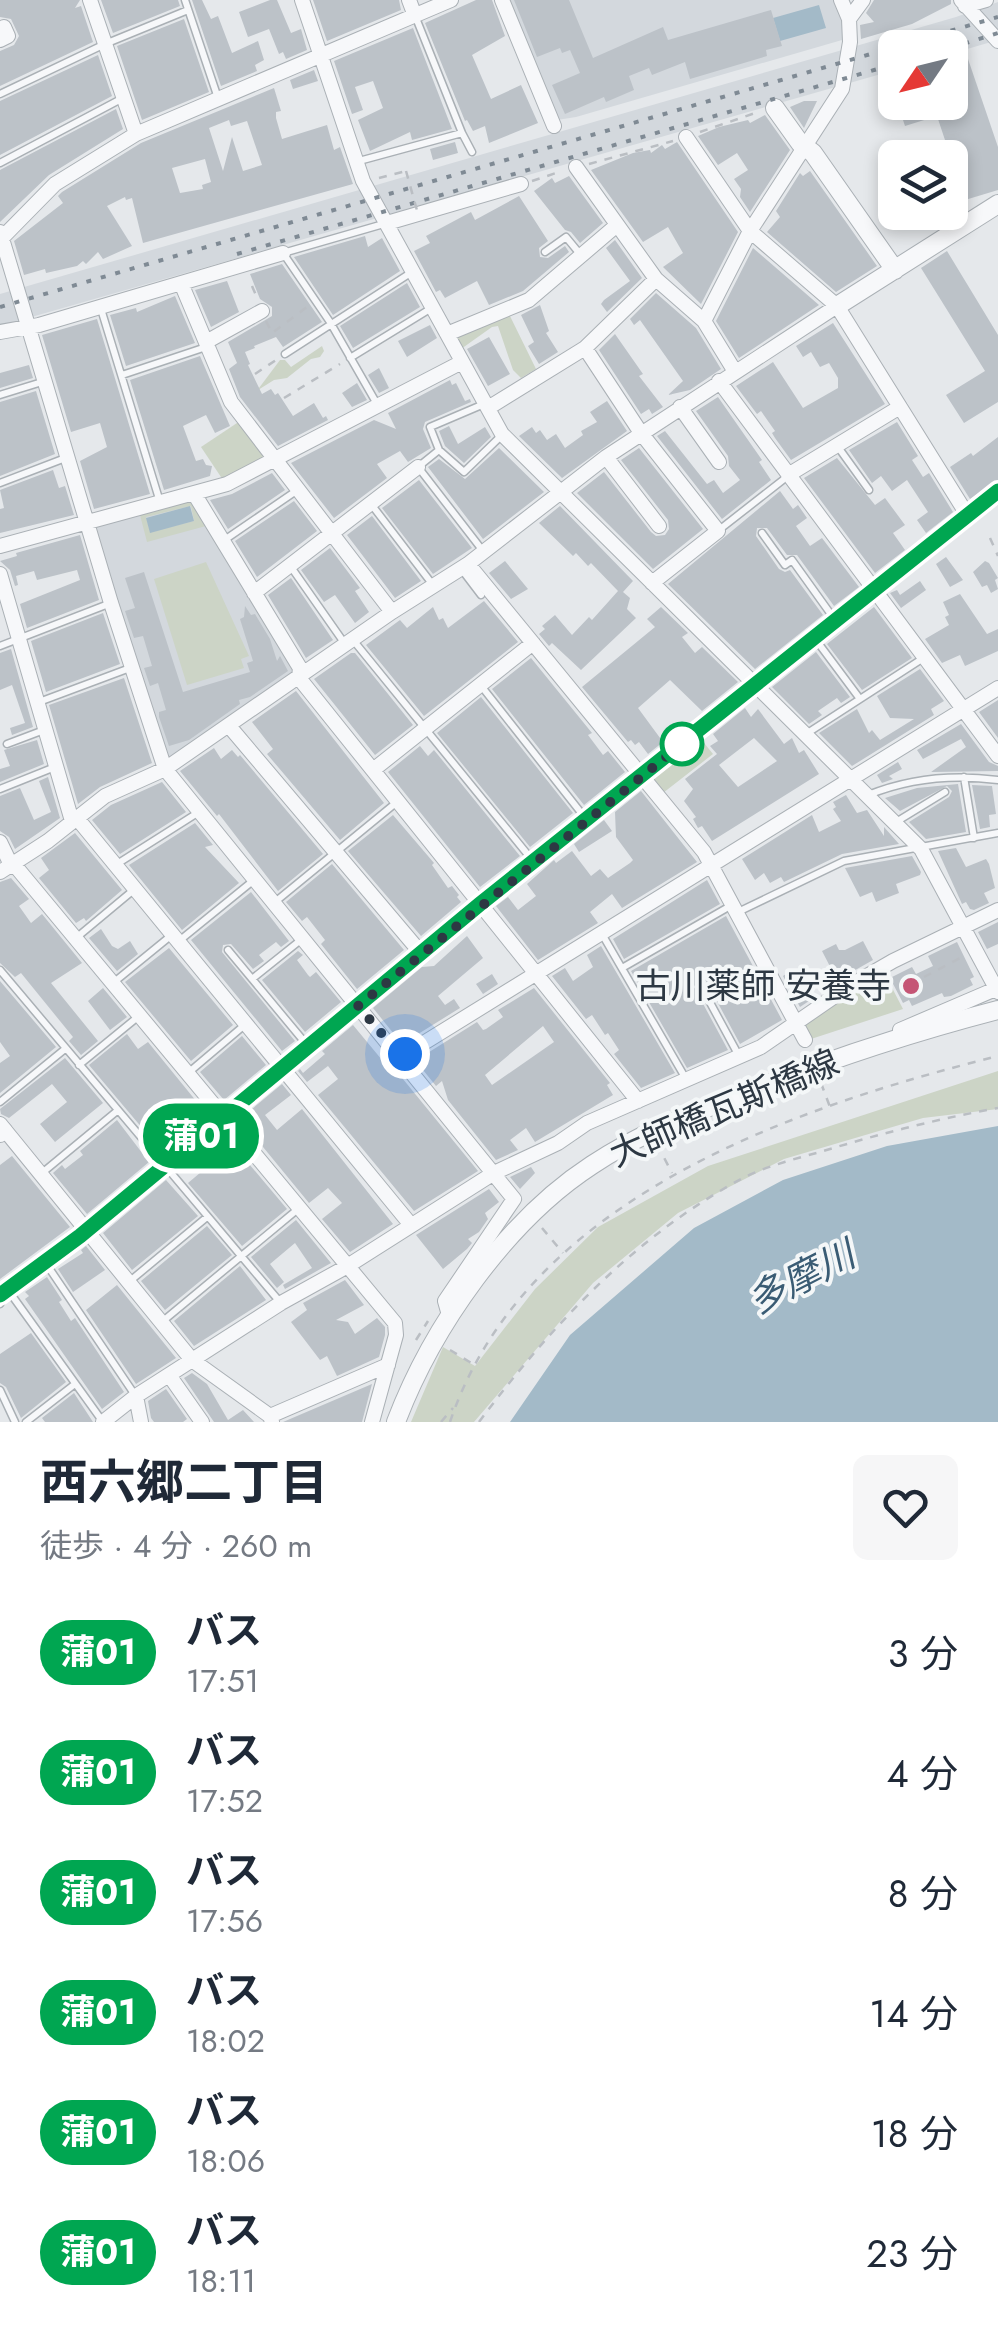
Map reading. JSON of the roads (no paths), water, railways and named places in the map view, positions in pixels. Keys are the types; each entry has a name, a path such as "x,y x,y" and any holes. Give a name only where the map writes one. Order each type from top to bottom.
{"street":[{"path":"90,0 136,134"},
{"path":"302,0 331,102 355,162 502,434 921,849 997,990 914,1022 900,1030 900,1039"},
{"path":"409,0 415,16"},
{"path":"447,1310 445,1300 514,1199 165,769 1,237 55,184 136,134 452,0"},
{"path":"502,0 554,126"},
{"path":"704,321 750,231 842,89 850,42 849,19 841,0"},
{"path":"849,19 863,0"},
{"path":"963,3 986,0"},
{"path":"963,3 998,42"},
{"path":"775,108 894,270"},
{"path":"686,137 750,231 837,306 887,376 900,408 968,516"},
{"path":"576,167 656,280 704,321 734,370"},
{"path":"387,224 520,184"},
{"path":"6,869 105,796 165,769 392,612 442,582 606,457 718,380 998,204"},
{"path":"447,334 529,300 616,225"},
{"path":"0,332 39,325 282,253"},
{"path":"486,405 584,348 656,280"},
{"path":"181,282 231,402 392,612"},
{"path":"207,344 262,312"},
{"path":"584,348 718,531 652,583"},
{"path":"0,546 227,484 462,362"},
{"path":"718,380 998,756"},
{"path":"680,407 720,462"},
{"path":"788,475 900,408"},
{"path":"606,457 659,526"},
{"path":"254,593 418,468"},
{"path":"3,1296 480,904 998,492"},
{"path":"195,495 300,668 299,678 638,1101"},
{"path":"465,566 533,643 712,865 806,1040"},
{"path":"0,574 74,819 136,888 411,1225"},
{"path":"373,770 533,643"},
{"path":"402,1057 998,688"},
{"path":"229,726 421,953"},
{"path":"0,842 6,869"},
{"path":"6,869 17,868 346,1267 397,1322 372,1422"},
{"path":"103,1422 136,1396 281,1303 346,1267 494,1172 558,1143 587,1123 761,1047 848,986 998,910"},
{"name":"大師橋瓦斯橋線","path":"396,1422 447,1310 537,1211 592,1165 694,1113 816,1065 998,1010"},
{"path":"1,1129 192,1360 271,1419 388,1365"},
{"path":"169,1375 202,1422"},
{"path":"136,1396 140,1422"}],"lane":[{"path":"185,0 219,99"},
{"path":"0,94 104,44 188,10"},
{"path":"415,16 472,152"},
{"path":"0,163 123,98"},
{"path":"355,162 462,133"},
{"path":"378,405 330,322 282,253 387,224"},
{"path":"544,252 566,236 581,255"},
{"path":"285,354 413,271"},
{"path":"100,305 161,504"},
{"path":"350,358 433,308"},
{"path":"122,375 207,344"},
{"path":"0,395 45,380"},
{"path":"486,405 430,428 440,450 464,472 502,434"},
{"path":"837,446 869,490"},
{"path":"440,450 418,468 484,552"},
{"path":"0,482 68,457"},
{"path":"718,531 788,475"},
{"path":"222,542 299,489"},
{"path":"371,504 442,582"},
{"path":"762,533 784,565 792,560 835,621"},
{"path":"290,566 533,862"},
{"path":"465,566 480,594"},
{"path":"0,646 111,603"},
{"path":"814,638 860,699"},
{"path":"805,734 925,657"},
{"path":"38,702 132,667"},
{"path":"480,685 586,820"},
{"path":"7,744 46,730"},
{"path":"0,789 56,767"},
{"path":"964,777 974,838"},
{"path":"867,796 913,781 964,777 998,780"},
{"path":"894,823 945,792"},
{"path":"274,903 398,801"},
{"path":"116,864 200,812"},
{"path":"622,968 735,908 844,862 998,833"},
{"path":"112,984 254,879"},
{"path":"76,939 136,888"},
{"path":"602,934 687,1080"},
{"path":"252,979 303,938"},
{"path":"228,950 308,1046"},
{"path":"0,970 281,1303"},
{"path":"700,984 739,1057"},
{"path":"78,1065 138,1016"},
{"path":"187,1074 247,1023"},
{"path":"0,1102 65,1049"},
{"path":"40,1174 117,1111"},
{"path":"162,1322 298,1209"},
{"path":"128,1282 206,1217"},
{"path":"45,1263 136,1396"},
{"path":"3,1296 103,1422"},
{"path":"26,1422 75,1384"},
{"path":"0,1390 15,1422"}],"water":[{"path":"819,5 826,28 780,41 773,18"},
{"path":"190,506 194,521 150,533 146,518"},
{"name":"多摩川","path":"998,1126 998,1422 510,1422 570,1335 694,1228 783,1180 887,1146"}],"railway":[{"path":"0,307 998,17"},
{"path":"968,42 998,33"},
{"path":"237,254 878,69"}],"place":[{"name":"古川薬師 安養寺","path":"911,986"}]}
